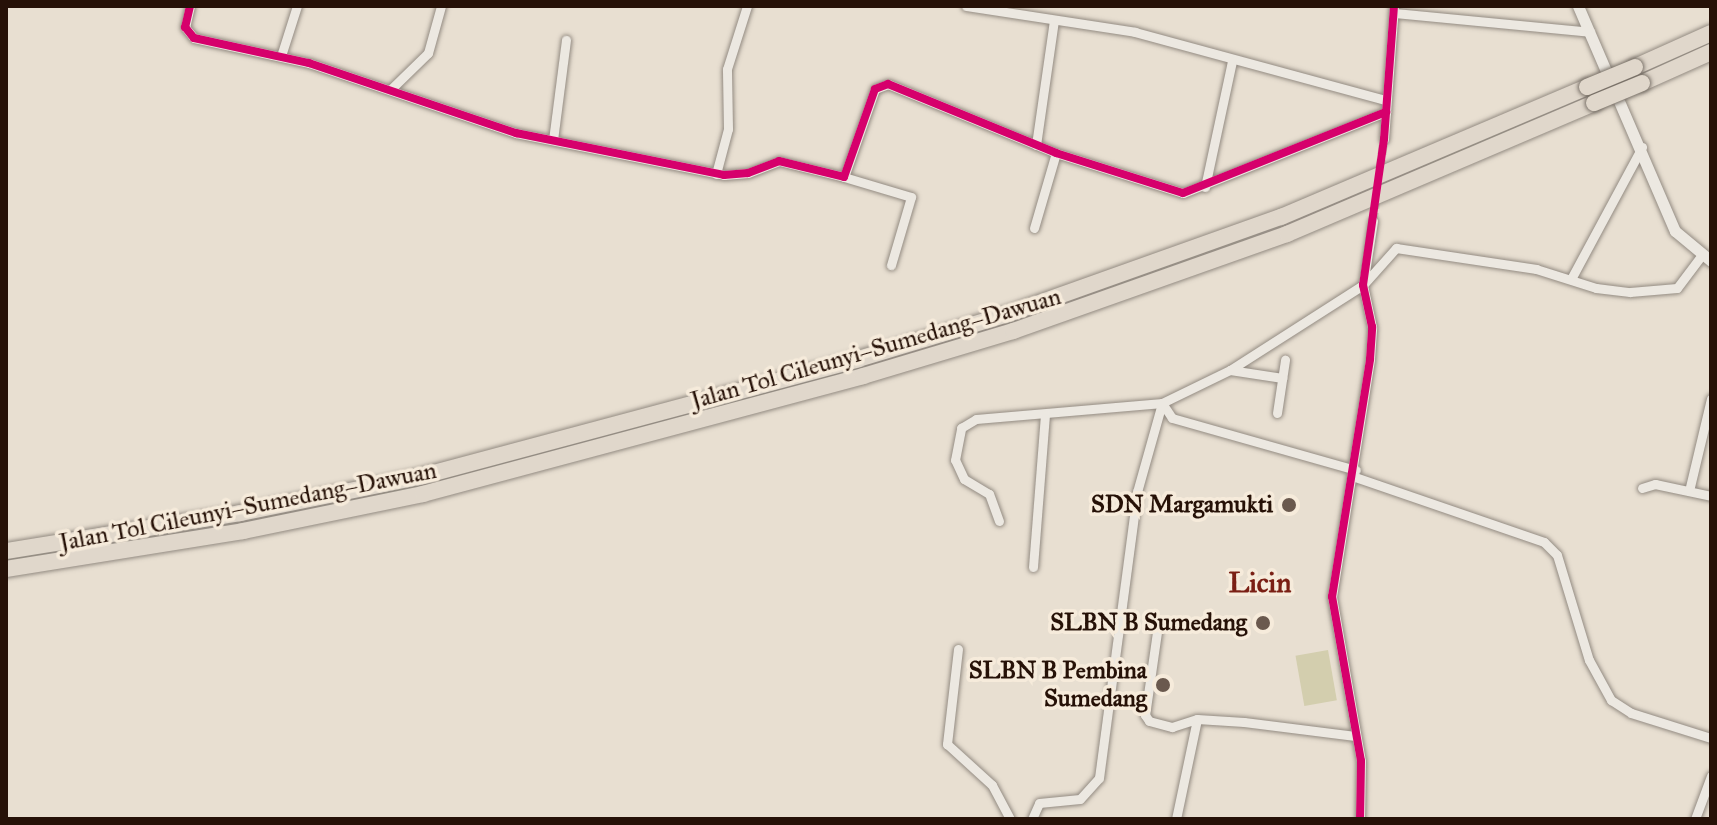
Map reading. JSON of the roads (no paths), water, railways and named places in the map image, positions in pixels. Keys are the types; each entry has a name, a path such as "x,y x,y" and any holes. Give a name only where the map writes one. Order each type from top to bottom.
{"highway":[{"name":"Jalan Tol Cileunyi–Sumedang–Dawuan","path":"6,551 240,513 419,477 858,359 1008,314 1266,223 1711,33"},
{"name":"Jalan Tol Cileunyi–Sumedang–Dawuan","path":"6,569 243,531 423,494 863,376 1013,331 1273,239 1711,52"}],"street":[{"path":"190,6 185,27 190,36 281,56 390,90 474,122 716,174 748,173 779,161 911,197 891,265"},
{"path":"281,56 297,6"},
{"path":"390,90 428,53 441,6"},
{"path":"716,174 728,129 727,69 747,6"},
{"path":"966,6 1014,9 1054,20 1147,35 1232,61 1385,100"},
{"path":"999,521 989,494 968,482 957,467 958,435 976,419 1162,403 1230,370 1363,285 1396,248 1571,279 1596,288 1665,291 1682,283 1706,258 1675,231 1642,147 1578,6"},
{"path":"1384,139 1394,10 1590,32"},
{"path":"1036,145 1054,20"},
{"path":"553,140 566,40"},
{"path":"1205,187 1232,61"},
{"path":"844,177 875,89 888,84 1056,153 1167,191 1205,187 1386,112"},
{"path":"1571,279 1642,147"},
{"path":"1034,228 1056,153"},
{"path":"1360,819 1361,761 1332,597 1356,474 1372,330 1363,285 1373,221"},
{"path":"1277,413 1285,360"},
{"path":"1230,370 1282,378"},
{"path":"1689,491 1711,399"},
{"path":"1162,403 1172,418 1356,474 1544,542 1557,555 1589,660 1611,700 1631,713 1711,738"},
{"path":"1032,819 1039,803 1080,799 1099,778 1137,492 1162,403"},
{"path":"1033,567 1045,415"},
{"path":"1642,488 1652,484 1711,496"},
{"path":"1158,625 1146,718 1172,727 1197,719 1355,736"},
{"path":"958,649 947,744 992,785 1010,819"},
{"path":"1176,819 1197,719"},
{"path":"1695,819 1711,776"}],"tunnel":[{"path":"1373,221 1384,139"}],"place":[{"name":"SDN Margamukti","path":"1289,505"},
{"name":"SLBN B Sumedang","path":"1263,623"},
{"name":"SLBN B Pembina Sumedang","path":"1163,685"}],"district":[{"name":"Licin","path":"1260,583"}]}
